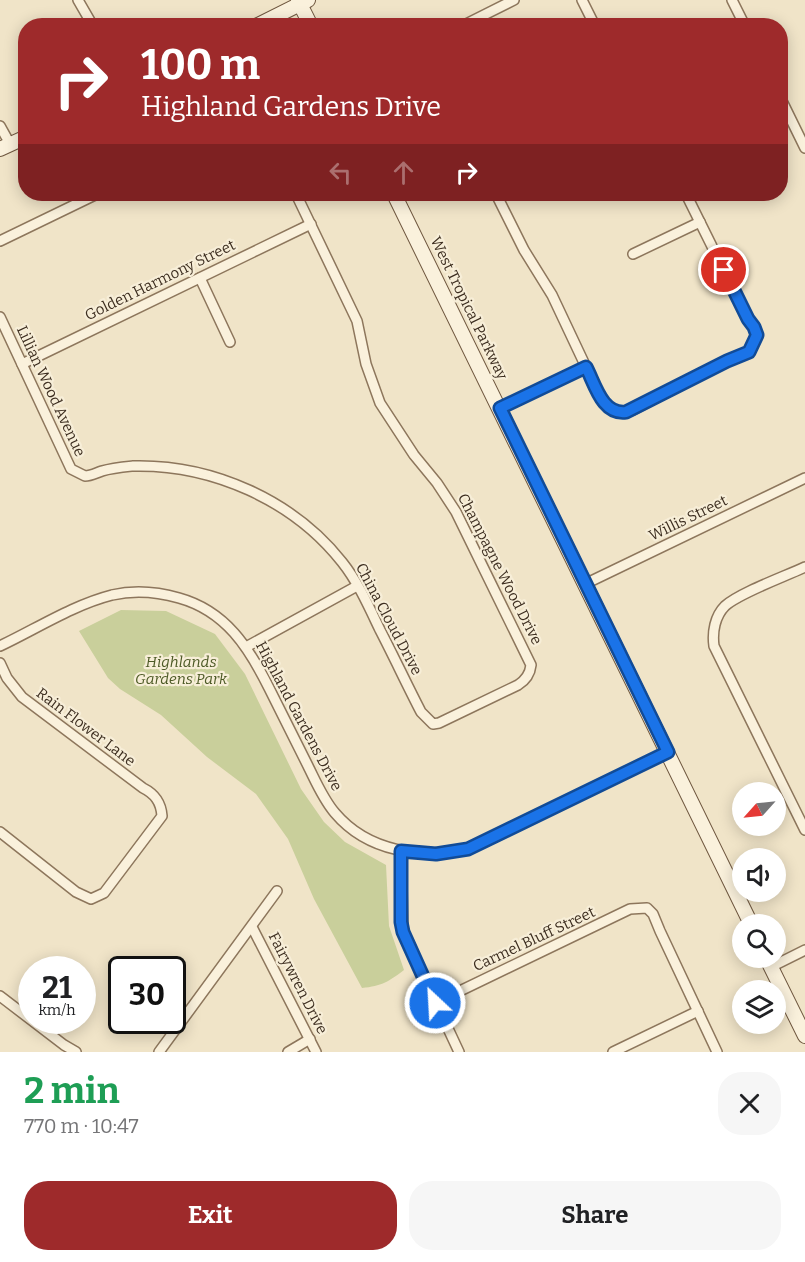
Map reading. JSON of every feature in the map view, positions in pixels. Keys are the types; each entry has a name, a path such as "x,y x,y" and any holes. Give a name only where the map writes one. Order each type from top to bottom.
{"main road":[{"path":"271,18 302,1 308,18"},
{"name":"West Tropical Parkway","path":"397,201 745,914"},
{"path":"772,968 805,1036"}],"street":[{"path":"88,18 80,3 91,0"},
{"path":"478,18 514,0"},
{"path":"582,0 591,18"},
{"path":"732,0 741,18"},
{"path":"788,113 805,148"},
{"path":"0,126 5,146"},
{"path":"0,241 83,201"},
{"name":"Champagne Wood Drive","path":"300,201 357,321 366,364 380,403 414,455 437,483 456,512 531,665 530,672 518,685 439,723 433,723"},
{"path":"500,201 524,250 552,295 602,401 613,412 620,413 633,410 749,352 757,335 690,201"},
{"path":"633,255 700,222"},
{"name":"Golden Harmony Street","path":"22,364 311,224"},
{"path":"200,278 230,342"},
{"name":"Lillian Wood Avenue","path":"0,317 57,435 68,464 78,474"},
{"path":"500,408 586,367"},
{"name":"China Cloud Drive","path":"78,474 90,476 111,469 133,466 202,473 247,489 293,516 342,562 357,586 421,712 433,723"},
{"name":"Willis Street","path":"585,584 805,478"},
{"path":"805,567 731,602 720,612 714,630 714,646 805,830"},
{"path":"246,647 357,586"},
{"name":"Highland Gardens Drive","path":"0,646 112,595 150,592 190,601 223,621 254,657 327,803 352,830 366,838 401,851 436,854 468,849 668,752"},
{"name":"Rain Flower Lane","path":"0,663 7,678 22,697 143,788 153,793 161,808 162,816 112,884 104,893 91,899 83,897 0,832"},
{"path":"401,851 403,932 459,1052"},
{"path":"159,1052 277,891"},
{"name":"Carmel Bluff Street","path":"435,1003 630,909 647,908 653,914 698,1011"},
{"name":"Fairywren Drive","path":"252,927 316,1052"},
{"path":"786,956 805,950"},
{"path":"0,996 65,1049 76,1052"},
{"path":"613,1052 698,1011 717,1052"},
{"path":"288,1052 310,1039"}],"green space":[{"name":"Highlands Gardens Park","path":"121,610 166,611 215,634 245,674 301,789 324,822 345,842 386,865 389,926 404,970 394,978 375,986 362,988 314,899 288,839 256,794 207,757 161,715 120,689 108,678 79,631"}],"route":[{"path":"435,1003 403,932 401,851 413,854 436,854 468,849 668,752 500,408 586,367 602,401 613,412 626,412 749,352 757,335 724,270"}]}
